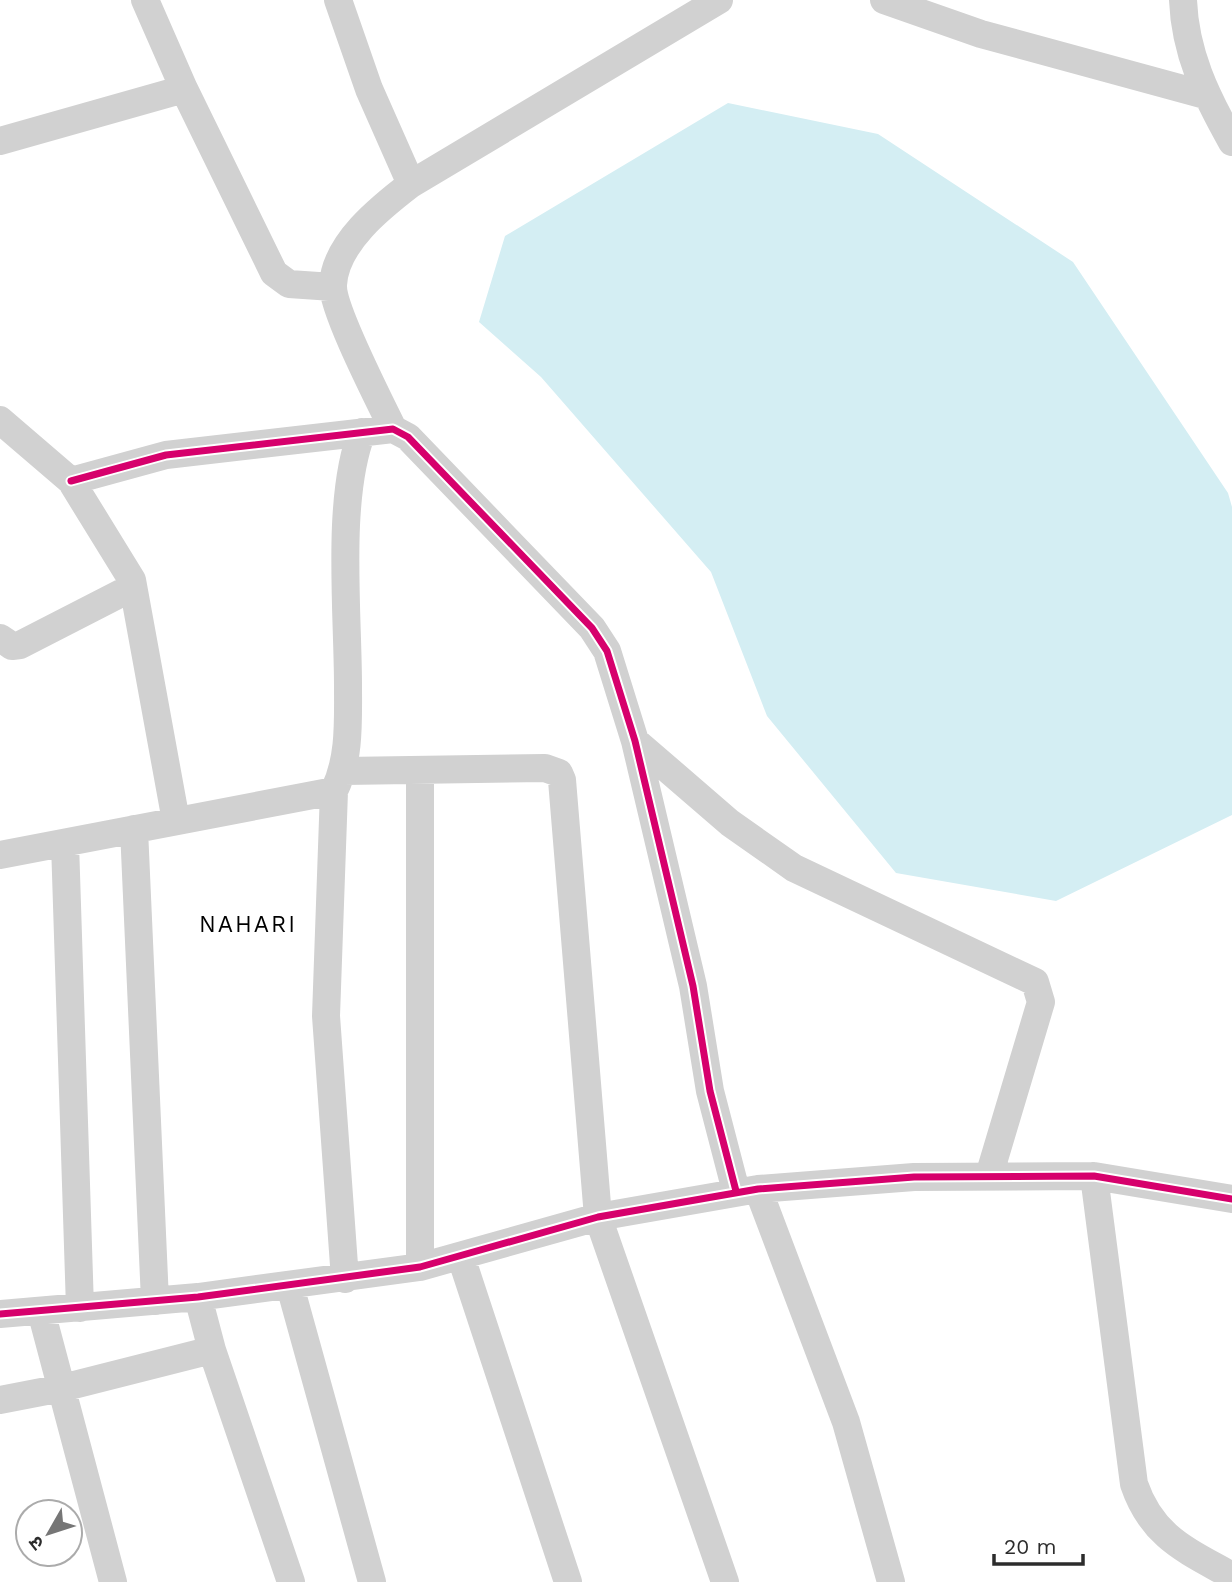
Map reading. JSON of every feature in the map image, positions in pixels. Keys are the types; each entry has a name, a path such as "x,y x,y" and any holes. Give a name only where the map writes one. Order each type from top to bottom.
{"street":[{"path":"145,0 184,89 274,273 289,284 333,287"},
{"path":"338,0 369,89 411,184"},
{"path":"393,429 343,318 333,287 335,273 351,243 373,215 411,184 719,0"},
{"path":"884,0 981,34 1205,95"},
{"path":"1183,0 1190,52 1205,95 1232,142"},
{"path":"0,141 184,89"},
{"path":"0,420 71,481 133,587 176,821"},
{"path":"71,481 166,455 393,429 408,437 592,628 607,651 635,741 693,986 710,1091 747,1190 846,1422 891,1582"},
{"path":"345,1279 326,1016 339,781 348,709 347,506 354,454 362,432"},
{"path":"0,638 12,646 20,645 133,587"},
{"path":"635,741 730,822 794,868 1035,982 1041,1002 989,1176"},
{"path":"0,855 176,821 339,781 420,771 545,768 559,773 562,780 598,1217 725,1582"},
{"path":"420,771 421,1267"},
{"path":"134,829 155,1301"},
{"path":"65,843 80,1308"},
{"path":"1094,1176 1134,1484 1140,1504 1154,1526 1172,1542 1232,1576"},
{"path":"0,1314 198,1297 421,1267 598,1217 747,1190 914,1177 1094,1176 1232,1199"},
{"path":"461,1257 568,1582"},
{"path":"290,1286 372,1582"},
{"path":"198,1297 212,1350 291,1582"},
{"path":"41,1311 113,1582"},
{"path":"0,1400 62,1388 212,1350"}],"water":[{"path":"728,103 878,134 1073,262 1228,493 1232,507 1232,815 1056,901 896,873 767,716 711,572 541,377 479,322 505,236"}],"cycle path":[{"path":"71,481 166,455 393,429 408,437 592,628 607,651 635,741 693,986 710,1091 736,1191"},
{"path":"0,1314 198,1297 420,1267 598,1217 758,1189 914,1177 1094,1176 1232,1199"}],"district":[{"name":"NAHARI","path":"248,924"}]}
